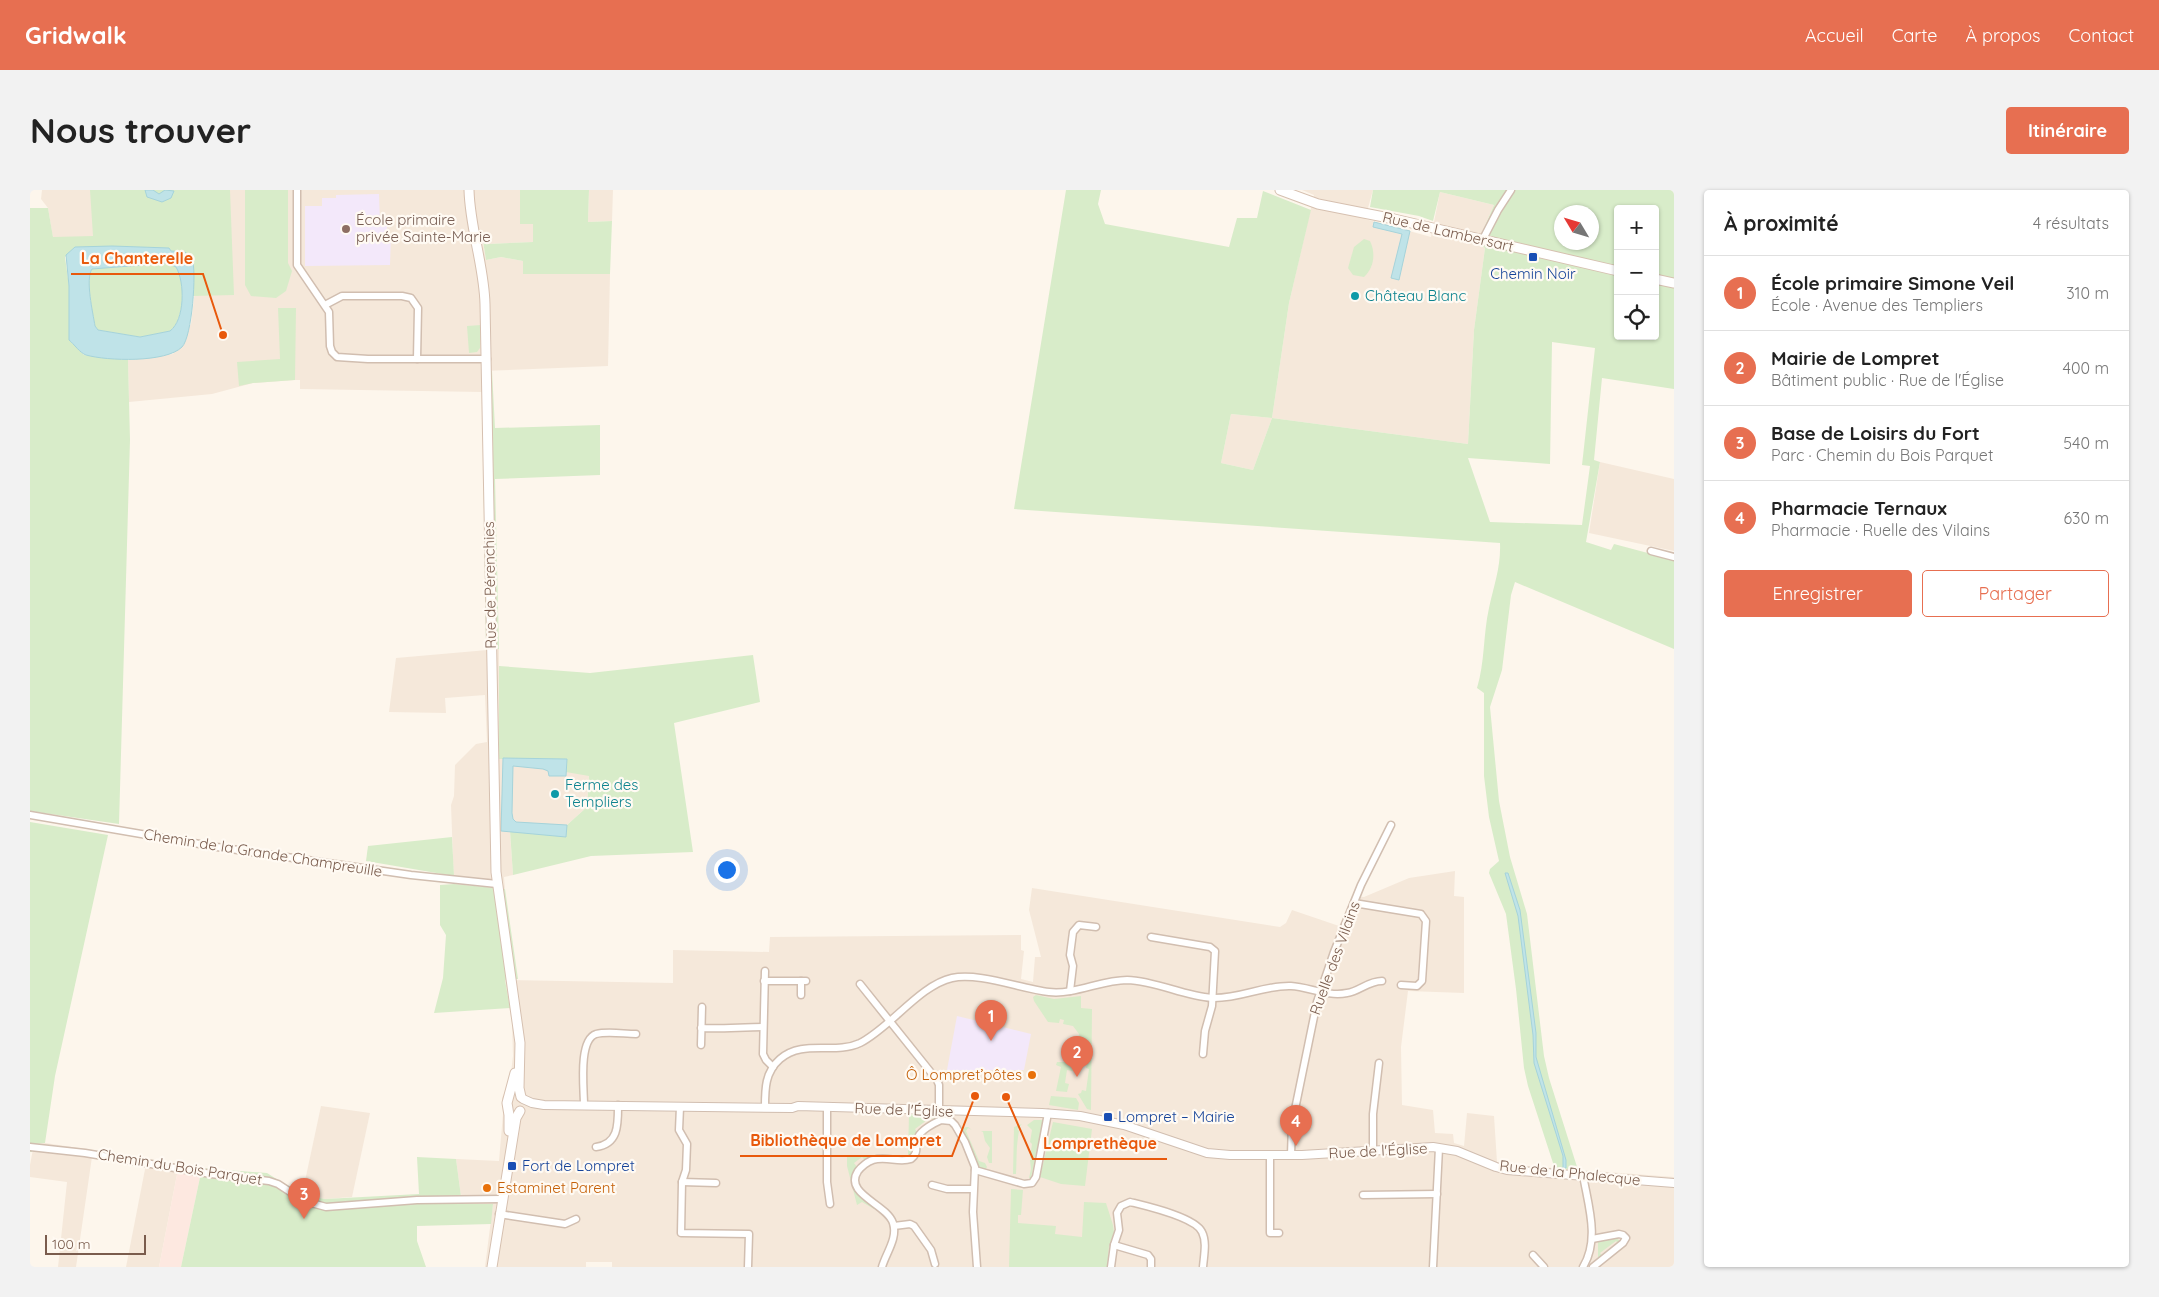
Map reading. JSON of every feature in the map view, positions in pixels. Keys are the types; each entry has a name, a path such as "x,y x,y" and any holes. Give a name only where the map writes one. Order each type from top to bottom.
{"main road":[{"name":"Rue de Pérenchies","path":"469,190 484,278 497,884 518,1029"},
{"name":"Rue de Lambersart","path":"1280,190 1318,204 1614,269"},
{"path":"1659,280 1674,283"},
{"path":"492,1267 499,1214 516,1120 524,1104 519,1088 521,1049 518,1029"},
{"path":"507,1167 508,1104 515,1075 518,1029"},
{"path":"508,1104 513,1095 522,1098"},
{"path":"508,1104 514,1112 521,1110"}],"street":[{"path":"297,190 297,265 330,315 330,349 337,357 418,360 486,359"},
{"path":"1483,239 1511,190"},
{"path":"325,305 342,296 402,296 411,298 418,308 418,360"},
{"path":"1651,551 1674,557"},
{"name":"Chemin de la Grande Champreuille","path":"30,815 185,842 411,875 497,884"},
{"name":"Ruelle des Vilains","path":"1291,1155 1293,1120 1313,1016 1320,991 1354,903 1391,825"},
{"path":"1354,903 1421,914 1424,917 1426,921 1422,983 1417,986 1401,985"},
{"path":"1070,991 1073,966 1070,955 1074,930 1079,925 1096,927"},
{"path":"1151,937 1212,948 1215,953 1212,1011 1205,1031 1203,1054"},
{"path":"765,971 763,1056 773,1067"},
{"path":"765,1107 765,1086 773,1067 784,1055 797,1049 844,1048 858,1044 934,986 954,977 980,979 1050,992 1070,991 1103,983 1133,981 1155,983 1195,995 1213,998 1234,996 1281,986 1346,994 1372,982 1382,981"},
{"path":"764,981 804,981 801,995"},
{"path":"860,984 937,1080 939,1086 940,1120"},
{"path":"701,1045 702,1007"},
{"path":"701,1028 763,1027"},
{"path":"584,1105 584,1051 587,1041 592,1036 598,1034 636,1034"},
{"path":"1373,1150 1373,1114 1379,1064"},
{"name":"Rue de l'Église","path":"522,1098 532,1103 544,1105 798,1106 1048,1113 1090,1118 1124,1125 1210,1153 1270,1156 1421,1147 1439,1148"},
{"name":"Rue de l'Église","path":"521,1110 544,1105"},
{"path":"596,1147 606,1145 615,1136 618,1127 618,1106"},
{"path":"680,1107 679,1130 687,1144 686,1170 682,1182 680,1233 749,1234 748,1267"},
{"path":"827,1108 830,1204"},
{"path":"975,1170 1028,1184 1032,1183 1035,1180 1048,1113"},
{"path":"882,1267 894,1237 894,1226 885,1210 861,1195 856,1182 857,1172 874,1159 912,1159 917,1151 917,1140 920,1134 940,1120 949,1120 955,1125 965,1142 975,1170 973,1218 977,1267"},
{"name":"Chemin du Bois Parquet","path":"30,1147 85,1153 211,1174 269,1180 304,1202 326,1207 417,1200 502,1199"},
{"path":"1433,1267 1439,1148"},
{"name":"Rue de la Phalecque","path":"1439,1148 1462,1152 1491,1166 1507,1170 1674,1183"},
{"path":"1270,1156 1270,1233 1279,1233"},
{"path":"1583,1175 1592,1239 1592,1250 1584,1267"},
{"path":"682,1182 716,1183"},
{"path":"932,1185 947,1189 973,1189"},
{"path":"1363,1195 1437,1194"},
{"path":"1111,1267 1114,1245 1119,1230 1118,1211 1125,1203 1132,1203 1196,1224 1202,1232 1204,1242 1203,1267"},
{"path":"499,1214 565,1224 576,1219"},
{"path":"894,1226 910,1224 914,1226 932,1250 935,1264"},
{"path":"1592,1239 1619,1234 1626,1238 1623,1243 1593,1267"},
{"path":"1114,1245 1149,1256 1151,1259 1150,1267"},
{"path":"1533,1255 1544,1267"}],"shaded area":[{"path":"42,190 520,190 520,224 533,224 533,242 488,244 483,242 486,260 501,257 523,261 524,274 610,274 608,366 482,371 482,392 300,389 300,380 294,380 253,383 212,394 129,402 128,360 173,354 191,324 195,290 55,250 48,208 41,199"},
{"path":"589,190 613,190 612,221 588,222"},
{"path":"1302,190 1373,190 1365,219 1431,237 1440,192 1494,205 1477,244 1485,248 1474,330 1468,444 1272,418 1289,303 1314,195"},
{"name":"École primaire privée Sainte-Marie","path":"379,194 380,223 387,223 387,235 391,235 390,265 305,266 305,206 322,206 322,198 336,198 336,195"},
{"path":"1231,414 1272,418 1253,470 1221,463"},
{"path":"1600,462 1674,479 1674,551 1589,533"},
{"path":"499,649 499,758 589,775 587,807 567,825 566,837 510,832 513,875 504,877 505,889 454,884 451,805 454,796 455,765 476,744 487,742 485,695 445,698 446,713 389,712 396,658"},
{"path":"1455,871 1454,896 1464,897 1464,993 1408,991 1401,1047 1402,1105 1433,1110 1435,1133 1453,1134 1454,1143 1464,1146 1467,1113 1494,1116 1497,1162 1501,1164 1674,1177 1674,1265 1672,1267 612,1267 612,1262 586,1262 586,1267 485,1267 493,1204 462,1204 456,1159 499,1161 503,1114 502,1098 510,1081 513,1056 512,1023 505,980 673,983 673,950 769,952 770,937 1021,935 1021,950 1024,951 1021,979 1033,982 1035,957 1041,957 1029,910 1032,888 1280,927 1286,923 1292,910 1339,926 1352,896 1364,897 1409,878"},
{"path":"957,1016 1031,1034 1024,1070 947,1070"},
{"path":"321,1106 370,1113 352,1197 325,1199 302,1195"},
{"path":"45,1143 93,1150 76,1267 58,1267 67,1182 30,1177 34,1144"},
{"path":"147,1159 179,1164 159,1267 126,1267"},
{"path":"179,1164 202,1168 181,1267 159,1267"}],"green space":[{"path":"90,190 230,190 234,295 193,296 194,261 185,252 171,251 169,248 75,247 65,257 69,286 69,340 84,355 128,360 130,440 119,824 30,811 30,208 48,208 53,237 93,236"},
{"path":"245,190 288,190 288,263 292,271 286,291 276,298 251,296 245,285"},
{"path":"520,190 589,190 588,222 612,221 610,274 523,274 523,261 501,257 486,260 483,241 488,244 533,242 533,224 520,224"},
{"path":"1066,190 1101,190 1098,204 1105,224 1229,247 1237,218 1257,218 1263,191 1311,210 1289,303 1272,418 1468,444 1474,330 1485,248 1477,244 1494,205 1440,192 1433,221 1419,216 1370,207 1373,190 1674,190 1674,389 1602,378 1594,460 1600,462 1586,542 1611,550 1614,544 1674,560 1674,649 1515,582 1511,595 1502,670 1490,707 1499,801 1510,857 1527,914 1544,1056 1578,1170 1552,1168 1553,1163 1524,1068 1506,914 1489,873 1490,869 1499,861 1489,817 1484,776 1484,693 1477,688 1487,618 1498,568 1500,543 1014,509","holes":["1552,342 1595,348 1582,465 1590,466 1582,525 1490,522 1468,458 1550,464","1231,414 1272,418 1253,470 1221,463"]},
{"path":"1364,239 1370,241 1373,250 1373,260 1370,269 1364,277 1353,275 1348,268 1354,247"},
{"path":"168,263 176,267 179,273 182,291 179,318 170,331 140,337 98,330 95,326 90,296 89,280 92,269"},
{"path":"278,308 296,308 295,380 239,386 237,362 280,359"},
{"path":"481,325 480,348 477,352 469,353 467,326"},
{"path":"482,371 492,371 495,428 600,425 600,475 495,479 499,649 486,650"},
{"path":"753,655 760,702 674,723 693,852 591,856 513,875 510,831 566,837 567,825 587,807 589,776 566,772 567,759 499,759 499,666 590,673"},
{"path":"30,822 108,835 55,1076 45,1143 35,1144 32,1152 30,1152"},
{"path":"452,837 454,876 366,861 368,846"},
{"path":"454,884 505,889 518,979 505,980 510,1008 434,1013 443,978 446,935 440,925 440,885"},
{"path":"1036,995 1054,999 1081,996 1081,1008 1092,1009 1091,1110 1087,1109 1078,1094 1082,1090 1086,1091 1089,1069 1086,1068 1087,1063 1080,1062 1077,1064 1074,1059 1079,1034 1073,1026 1063,1024 1064,1020 1060,1019 1059,1023 1048,1022 1034,1001 1033,997"},
{"path":"1057,1062 1068,1062 1073,1071 1067,1070 1065,1083 1069,1084 1067,1092 1056,1091 1061,1067 1056,1065"},
{"path":"1051,1096 1076,1098 1079,1103 1078,1110 1049,1105"},
{"path":"909,1114 934,1114 936,1117 934,1120 931,1117 915,1129 917,1132 913,1138 913,1146 908,1147"},
{"path":"1034,1120 1043,1120 1031,1178 1029,1178 1030,1160 1032,1159 1030,1157 1032,1144 1030,1142 1032,1130 1027,1125"},
{"path":"1053,1122 1092,1129 1085,1186 1061,1184 1040,1177"},
{"path":"1022,1124 1017,1129 1019,1131 1016,1174 1013,1174 1014,1127"},
{"path":"968,1127 972,1130 968,1128 966,1131 979,1161 985,1163 987,1167 985,1170 978,1166 967,1138 960,1128"},
{"path":"981,1131 992,1131 992,1163 989,1163 987,1157 990,1148"},
{"path":"908,1148 913,1150 910,1156 873,1157 865,1160 862,1157 854,1163 857,1167 853,1179 857,1191 860,1196 876,1207 874,1209 862,1202 857,1205 847,1166 847,1156 908,1156"},
{"path":"417,1157 456,1159 462,1204 493,1204 491,1224 417,1226 417,1241 426,1267 181,1267 202,1168 267,1173 302,1195 325,1199 419,1194"},
{"path":"1011,1189 1023,1190 1021,1215 1018,1215 1018,1223 1056,1226 1055,1234 1082,1237 1084,1202 1106,1203 1114,1232 1109,1246 1107,1267 1009,1267"},
{"path":"1616,1238 1619,1240 1619,1244 1616,1241 1600,1253 1603,1257 1598,1257 1598,1241"}],"water":[{"path":"145,190 153,190 159,194 165,190 174,191 171,198 162,202 147,197"},
{"path":"1374,222 1410,231 1399,280 1391,278 1402,234 1373,227"},
{"path":"75,247 169,248 171,251 185,252 192,258 194,276 193,304 186,341 182,347 163,356 136,359 95,357 86,355 79,350 69,340 69,286 66,255","holes":["168,263 176,267 181,282 182,300 179,318 170,331 140,337 98,330 95,326 90,296 89,280 92,269"]},
{"path":"503,758 567,759 566,776 549,776 548,771 543,769 513,766 512,813 513,819 516,822 567,825 566,837 501,831"},
{"path":"1505,873 1508,873 1520,910 1536,1033 1536,1057 1566,1160 1566,1168 1563,1168 1563,1156 1534,1063 1533,1035 1518,916"}],"place":[{"name":"École primaire privée Sainte-Marie","path":"346,229"},
{"name":"Chemin Noir","path":"1533,257"},
{"name":"Château Blanc","path":"1355,296"},
{"name":"La Chanterelle","path":"223,335"},
{"name":"Ferme des Templiers","path":"555,794"},
{"name":"École primaire Simone Veil","path":"991,1041"},
{"name":"Ô Lompret’pôtes","path":"1032,1075"},
{"name":"Mairie de Lompret","path":"1077,1077"},
{"name":"Bibliothèque de Lompret","path":"975,1096"},
{"name":"Lomprethèque","path":"1006,1097"},
{"name":"Lompret – Mairie","path":"1108,1117"},
{"name":"Pharmacie Ternaux","path":"1296,1146"},
{"name":"Fort de Lompret","path":"512,1166"},
{"name":"Estaminet Parent","path":"487,1188"},
{"name":"Base de Loisirs du Fort","path":"304,1219"}]}
